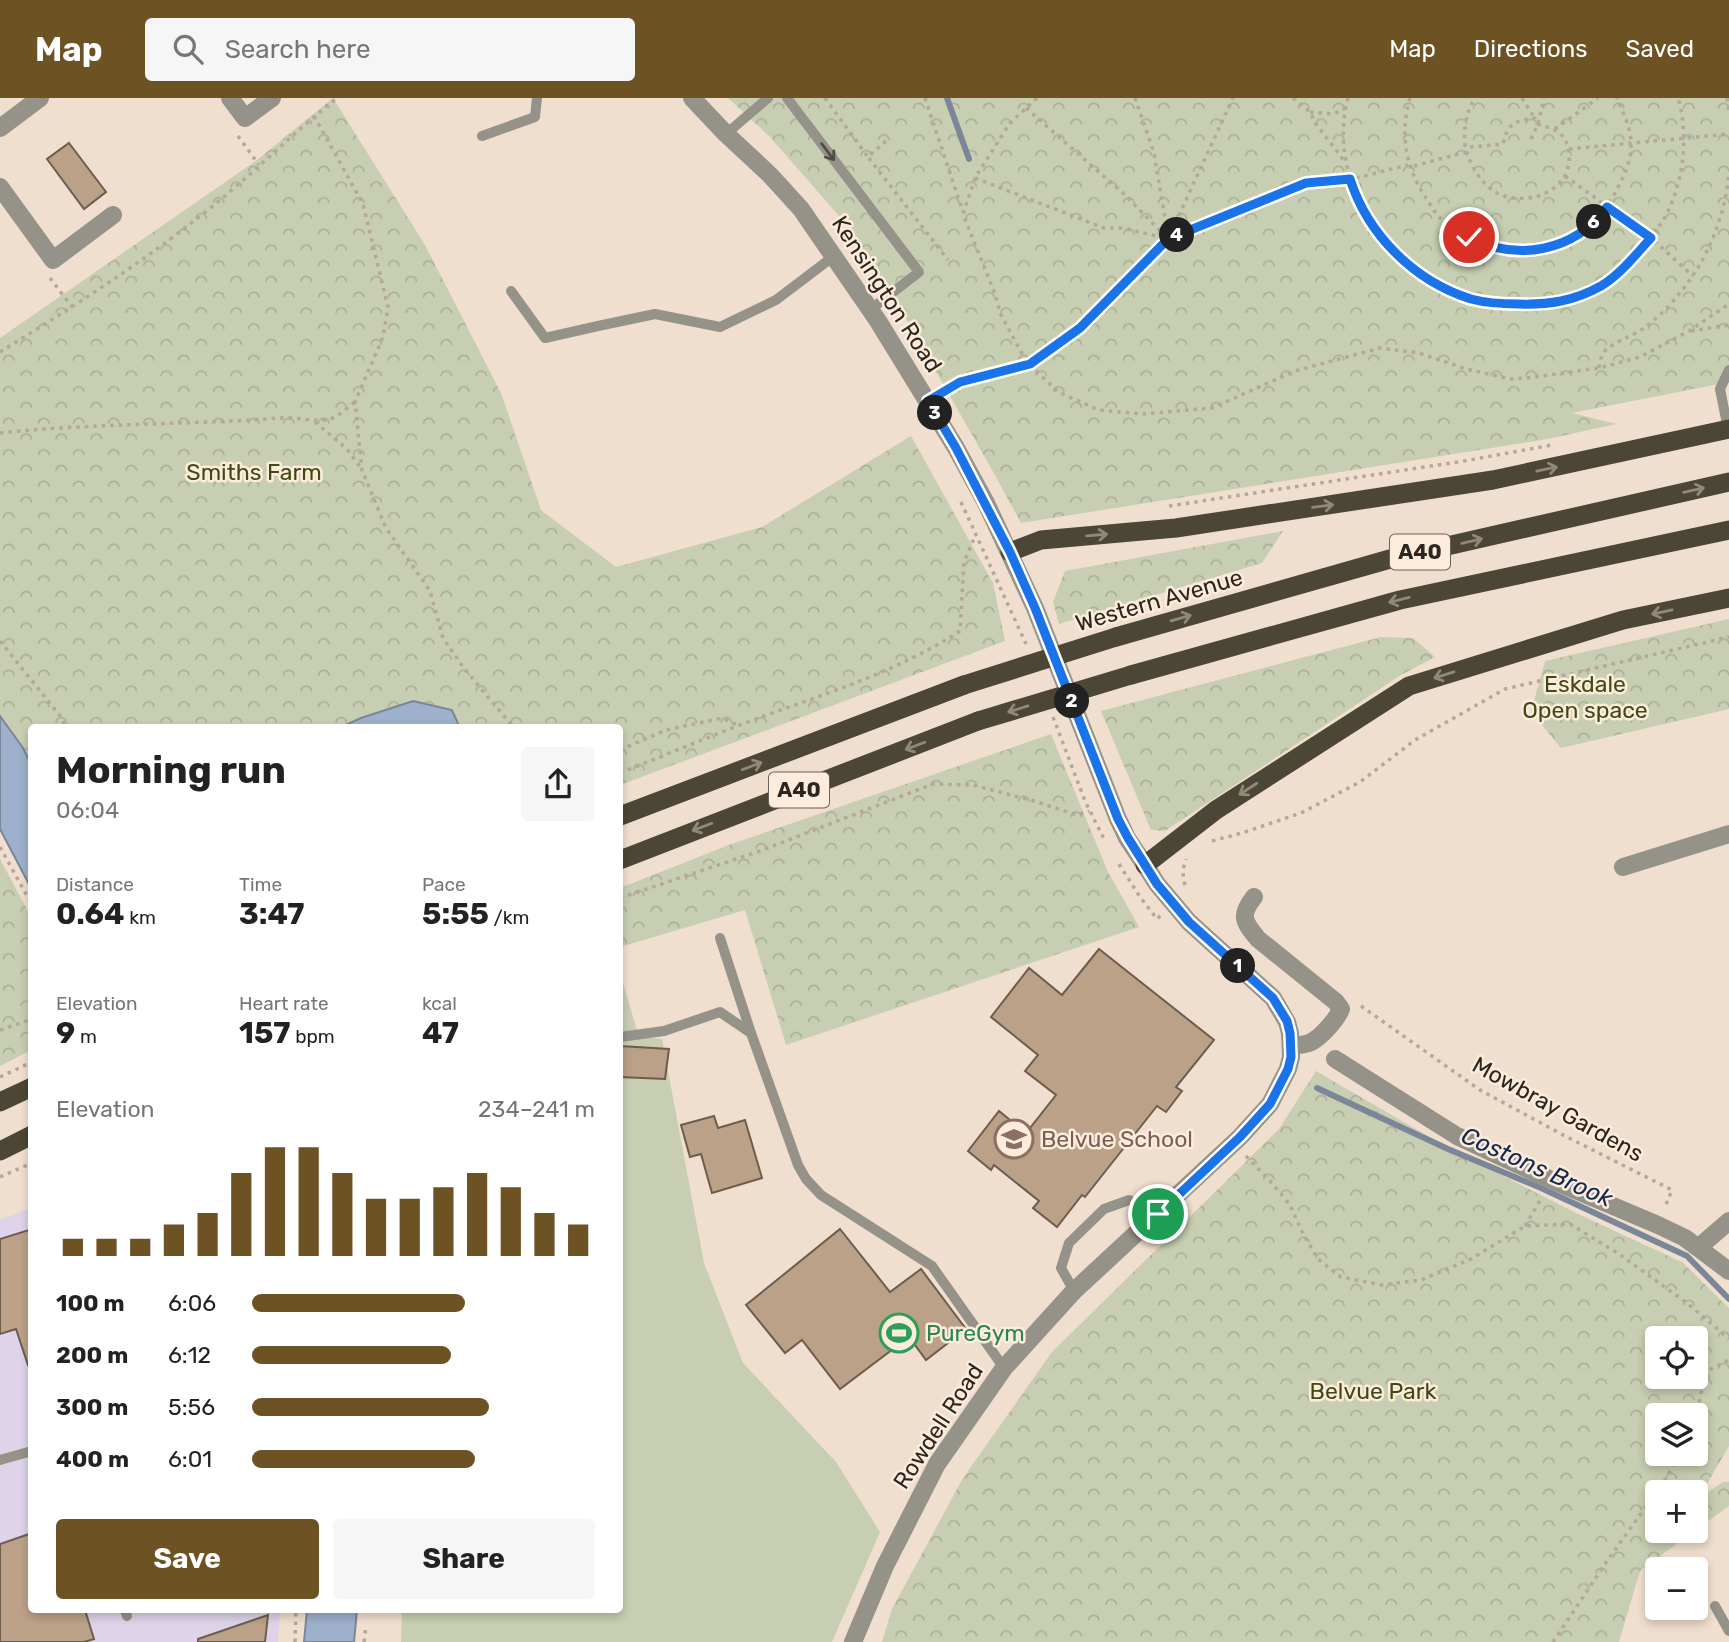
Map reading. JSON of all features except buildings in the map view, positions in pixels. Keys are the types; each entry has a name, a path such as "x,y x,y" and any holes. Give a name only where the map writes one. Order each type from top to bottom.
{"highway":[{"path":"1010,552 1041,540 1176,528 1493,480 1728,429"},
{"name":"Western Avenue","path":"623,815 964,685 1115,636 1390,559 1729,482"},
{"name":"A40","path":"623,859 978,721 1131,675 1400,600 1729,530"},
{"name":"A40","path":"1576,561 1729,543"},
{"path":"1145,865 1216,810 1409,685 1623,620 1729,598"},
{"path":"0,1102 28,1089"},
{"path":"0,1151 28,1137"}],"street":[{"path":"0,128 40,98"},
{"path":"230,98 245,118 272,98"},
{"name":"Kensington Road","path":"692,98 790,196 834,256 928,401 980,492 1010,552 1128,838 1157,884 1189,922 1273,998 1287,1021 1292,1046"},
{"path":"0,187 53,260 113,215"},
{"path":"1623,867 1729,834"},
{"path":"1254,897 1246,906 1244,918 1249,928 1258,939 1341,1009 1339,1015 1315,1040 1292,1046"},
{"name":"Rowdell Road","path":"853,1642 885,1566 937,1464 1004,1368 1074,1291 1240,1137 1270,1104 1288,1069 1292,1046"},
{"path":"1335,1059 1457,1136 1685,1238 1729,1271"},
{"path":"1699,1247 1729,1221"}],"lane":[{"path":"482,136 535,117 537,98"},
{"path":"726,134 768,98"},
{"path":"787,98 919,272 870,310"},
{"path":"511,291 545,338 655,314 720,327 776,300 834,256"},
{"path":"1728,429 1720,388 1729,370"},
{"path":"720,939 798,1165 806,1179 821,1195 932,1266 1004,1368"},
{"path":"623,1037 664,1031 720,1012 751,1033"},
{"path":"1074,1291 1061,1268 1069,1243 1104,1209 1129,1200 1158,1214"},
{"path":"0,1460 28,1452"},
{"path":"1716,1606 1729,1630"}],"path":[{"path":"0,352 114,279 200,217 337,98"},
{"path":"825,98 948,260"},
{"path":"925,98 963,214 1000,313 1026,360 1058,392 1098,410 1143,414 1212,408 1296,372 1380,348 1419,353 1466,369 1511,379 1599,368 1640,357 1689,331 1729,304"},
{"path":"963,214 975,178 1010,123 1037,98"},
{"path":"1135,98 1154,153 1168,239"},
{"path":"928,401 960,382 1030,364 1080,328 1168,239 1233,98"},
{"path":"1293,98 1310,111 1316,124 1342,158 1353,178 1354,191 1373,227 1416,272 1471,299 1499,304 1535,305 1560,302 1603,285 1651,238 1668,214 1681,172 1684,124 1678,98"},
{"path":"1348,98 1343,140 1348,172"},
{"path":"1410,98 1405,136 1408,164 1438,216 1451,228 1478,242 1518,251 1538,250 1573,238 1588,228 1607,207 1623,180 1630,156 1631,143 1627,121 1617,98"},
{"path":"1465,98 1472,102"},
{"path":"1476,98 1472,102 1464,131 1477,173 1484,183 1499,194 1527,199 1545,194 1556,186 1565,176 1570,160 1564,138 1555,129 1538,124 1522,98"},
{"path":"1531,139 1538,124 1544,98"},
{"path":"1555,129 1598,98"},
{"path":"1727,98 1729,113"},
{"path":"1310,111 1334,114 1346,107"},
{"path":"1026,108 1124,194 1168,239"},
{"path":"314,116 362,204 388,307 383,337 355,402 362,470"},
{"path":"245,118 232,128 259,165"},
{"path":"1414,166 1468,150 1503,144 1507,131 1518,120 1535,118"},
{"path":"1569,149 1729,134"},
{"path":"868,157 886,141"},
{"path":"975,178 1104,228 1123,228 1168,239 1306,183 1353,178 1408,164"},
{"path":"1599,368 1605,350 1646,327 1678,296 1693,276 1717,228 1729,172"},
{"path":"1565,176 1651,238 1693,276"},
{"path":"53,260 44,269 72,307"},
{"path":"1689,331 1729,325"},
{"path":"0,433 48,428 285,417 313,421 334,418 355,402"},
{"path":"313,421 347,449 362,470 386,528 430,591 443,638 463,667 511,724"},
{"path":"1157,508 1464,461 1553,444"},
{"path":"957,494 983,551"},
{"path":"623,772 865,680 942,643 960,631 964,562 976,535"},
{"path":"1209,841 1301,813 1360,782 1415,740 1505,689 1729,637"},
{"path":"0,641 64,724"},
{"path":"623,749 666,730 722,718 739,726"},
{"path":"623,897 760,851 933,783 973,785 1077,815 1089,811"},
{"path":"1085,801 1105,841"},
{"path":"0,847 28,898"},
{"path":"1187,889 1183,876 1184,864 1189,854"},
{"name":"Mowbray Gardens","path":"1364,1008 1480,1090 1672,1190 1658,1225"},
{"path":"0,1030 28,1020"},
{"path":"0,1077 28,1064"},
{"path":"1242,1152 1290,1205 1318,1259 1341,1277 1381,1285 1421,1280 1471,1259 1525,1226 1541,1199"},
{"path":"0,1177 28,1165"},
{"path":"1525,1226 1570,1224 1619,1254 1687,1303 1729,1339"},
{"path":"1699,1403 1711,1369 1729,1360"},
{"path":"1553,1642 1673,1466"},
{"path":"295,1642 296,1613"},
{"path":"364,1642 366,1626"}],"shaded area":[{"path":"28,1209 28,1613 280,1613 278,1642 0,1642 0,1220"}],"green space":[{"name":"Smiths Farm","path":"333,98 425,245 501,393 541,510 616,567 762,527 911,436 993,583 1005,641 623,784 623,724 28,724 28,778 0,739 0,338 257,160"},
{"path":"728,98 1729,98 1729,382 1572,413 1616,424 1548,439 1021,523 897,303 868,263 854,233 770,137"},
{"path":"1283,531 1262,563 1059,624 1053,602 1065,571"},
{"name":"Eskdale Open space","path":"1729,619 1729,709 1561,748 1531,712 1545,661"},
{"path":"1381,637 1413,638 1435,657 1401,675 1165,831 1151,830 1101,711"},
{"path":"1051,734 1108,872 1139,927 786,1045 745,910 623,946 623,887 729,845"},
{"path":"0,859 28,911 28,1052 0,1066"},
{"path":"623,983 639,1037 662,1039 704,1263 743,1363 836,1462 880,1532 832,1642 401,1642 402,1613 623,1613"},
{"name":"Belvue Park","path":"1316,1071 1450,1149 1578,1214 1682,1262 1729,1308 1729,1446 1708,1482 1708,1480 1645,1480 1645,1543 1678,1543 1659,1557 1645,1557 1645,1567 1640,1571 1619,1642 882,1642 892,1609 963,1478 1052,1352 1279,1129"},
{"name":"Belvue Park","path":"1723,1482 1729,1482 1729,1506 1708,1521 1708,1492"}],"water":[{"path":"413,701 452,710 458,724 348,724"},
{"path":"0,716 28,758 28,882 0,829"},
{"path":"307,1613 357,1613 354,1642 304,1642"}],"waterway":[{"path":"947,98 969,159"},
{"name":"Costons Brook","path":"1317,1088 1687,1256 1729,1299"}],"place":[{"name":"Belvue School","path":"1014,1139"},
{"name":"PureGym","path":"899,1333"}],"route":[{"path":"1158,1214 1240,1137 1270,1104 1288,1069 1291,1057 1292,1046 1287,1021 1273,998 1189,922 1157,884 1128,838 1010,552 986,503 928,401 960,382 1030,364 1080,328 1168,239 1306,183 1350,179 1373,227 1416,272 1471,299 1499,304 1535,305 1560,302 1586,293 1603,285 1651,238 1607,207 1588,228 1573,238 1538,250 1500,248 1469,237"}]}
